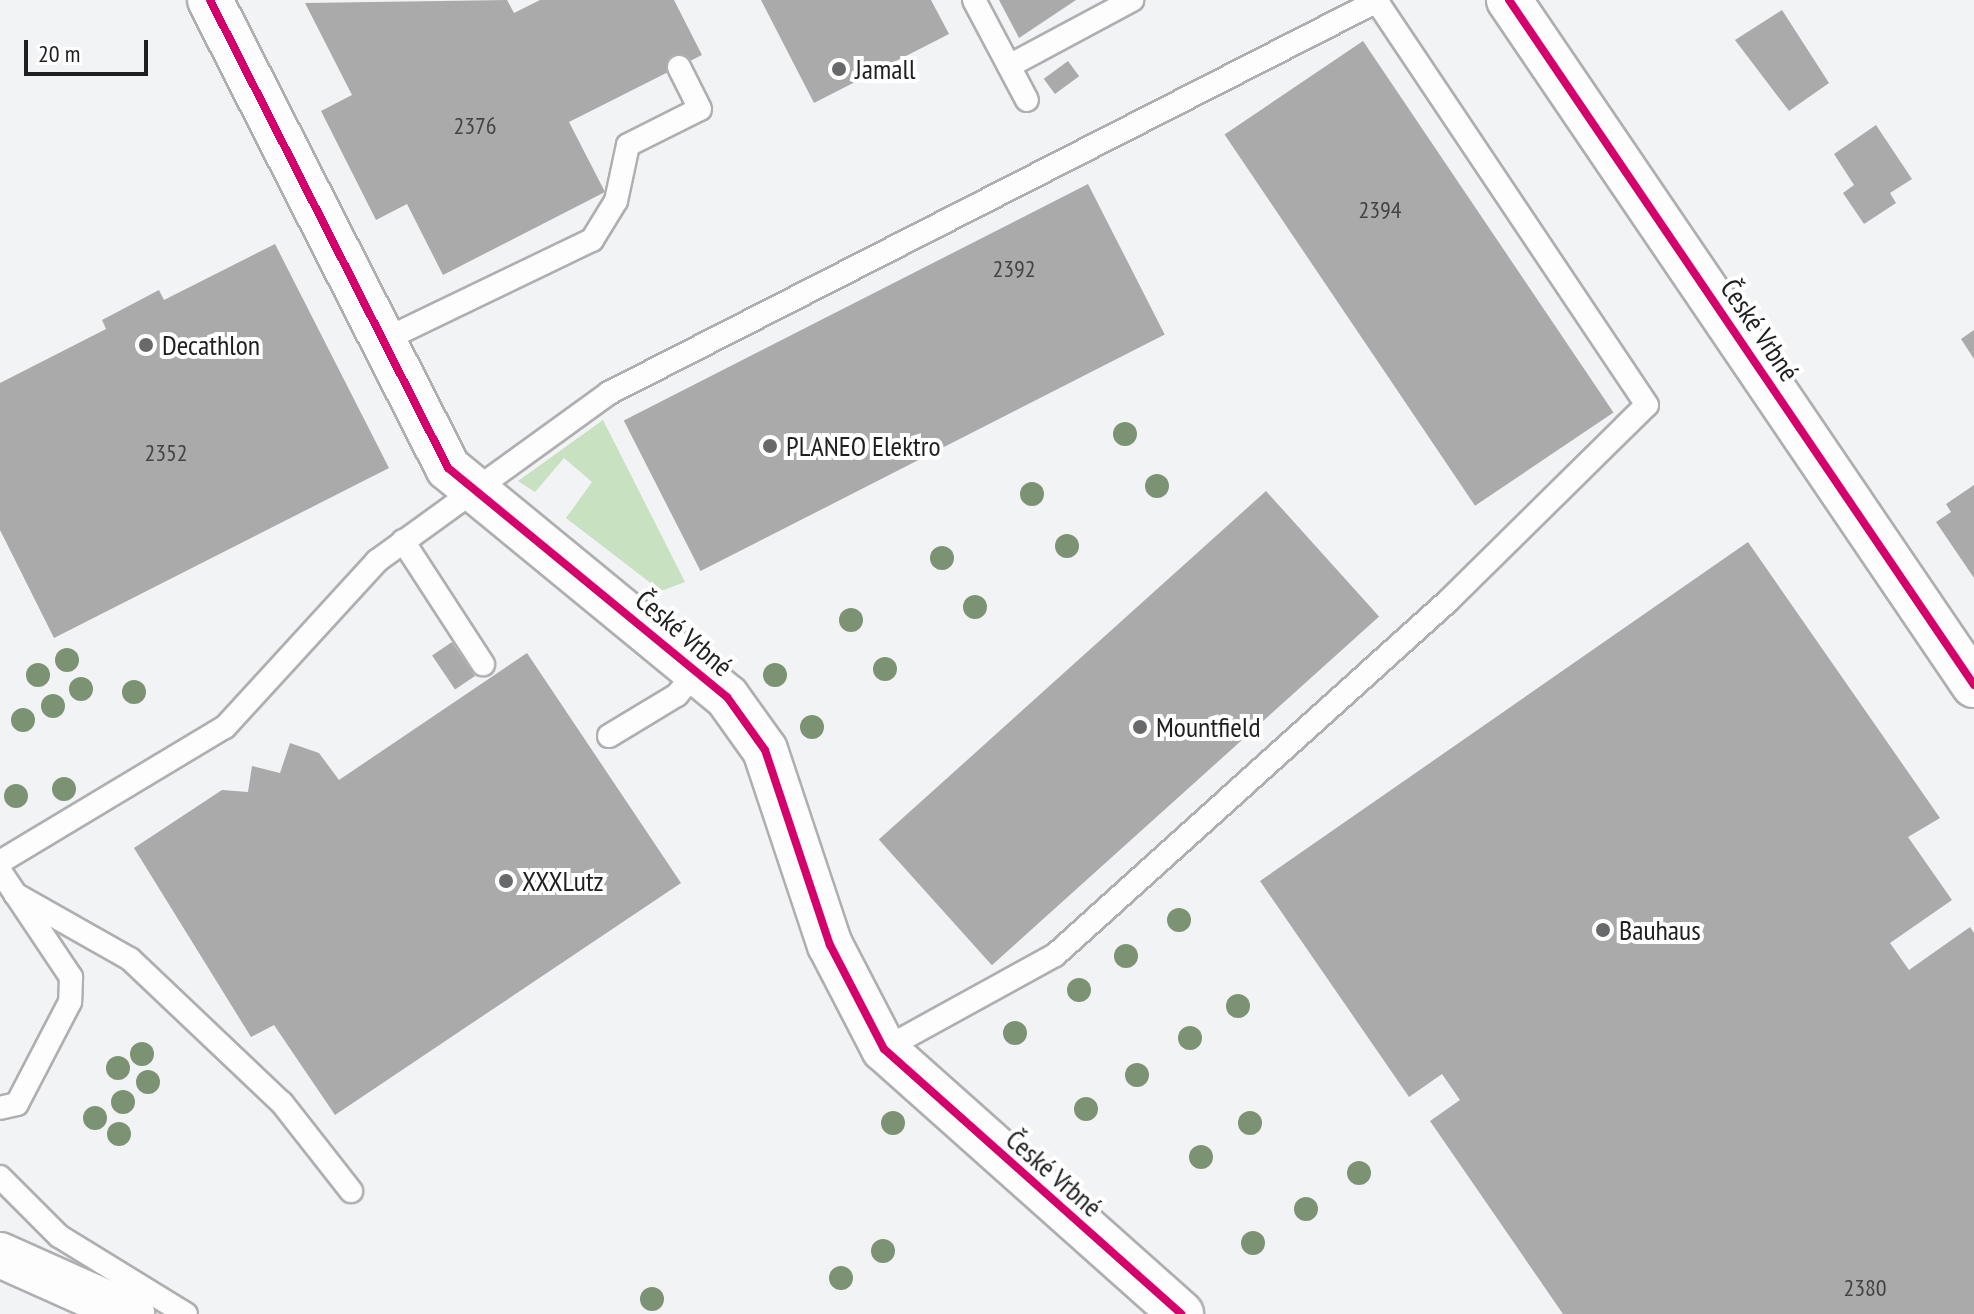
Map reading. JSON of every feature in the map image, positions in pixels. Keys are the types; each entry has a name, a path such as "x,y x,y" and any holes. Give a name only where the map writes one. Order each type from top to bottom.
{"street":[{"name":"České Vrbné","path":"210,0 448,468 471,492 699,668 765,750 830,945 884,1049 1181,1314"},
{"name":"České Vrbné","path":"1509,0 1974,685"},
{"path":"0,1255 132,1314"}],"lane":[{"path":"974,0 1027,100"},
{"path":"1009,66 1132,0"},
{"path":"0,862 225,727 304,633 403,541 609,393 1378,0 1647,405 1448,601 1055,955 884,1049"},
{"path":"382,341 592,240 616,201 628,145 700,109 679,67"},
{"path":"403,541 483,664"},
{"path":"609,736 677,695 699,668"},
{"path":"0,871 71,977 70,1002 17,1104 0,1108"},
{"path":"15,894 130,959 282,1103 351,1191"},
{"path":"0,1177 59,1236 186,1314"}],"green space":[{"path":"603,420 685,582 661,591 566,518 592,482 564,458 535,492 518,481"}],"building":[{"path":"507,0 514,13 540,0 674,0 702,55 569,122 605,192 443,275 407,204 376,220 321,111 352,95 305,3"},
{"name":"Jamall","path":"761,0 931,0 949,34 814,103"},
{"path":"999,0 1076,0 1019,38"},
{"path":"1782,10 1829,83 1789,111 1735,40"},
{"path":"1363,41 1614,412 1475,506 1225,134"},
{"path":"1068,61 1079,76 1055,94 1044,79"},
{"path":"1876,125 1912,179 1890,193 1896,203 1864,224 1843,193 1854,185 1834,154"},
{"path":"1088,184 1165,335 701,571 624,421"},
{"path":"275,244 389,468 54,638 0,530 0,383 106,329 102,320 159,290 164,300"},
{"path":"1974,330 1974,359 1961,339"},
{"path":"1974,485 1974,578 1936,522 1951,512 1946,504"},
{"path":"1266,491 1379,617 992,965 879,840"},
{"name":"Bauhaus","path":"1748,542 1940,818 1908,837 1952,900 1890,943 1909,970 1970,927 1974,933 1974,1314 1563,1314 1430,1121 1460,1100 1442,1074 1409,1097 1260,881"},
{"path":"452,642 475,676 455,689 432,655"},
{"path":"527,653 681,883 335,1115 274,1025 251,1037 134,848 222,790 248,792 252,766 280,773 290,743 319,753 339,780"}],"cycle path":[{"path":"210,0 448,468 727,697 765,750 830,945 884,1049 1181,1314"},
{"path":"1509,0 1974,685"}],"place":[{"name":"Jamall","path":"839,69"},
{"name":"Decathlon","path":"146,345"},
{"name":"PLANEO Elektro","path":"770,446"},
{"name":"Mountfield","path":"1140,727"},
{"name":"XXXLutz","path":"506,881"},
{"name":"Bauhaus","path":"1603,930"}]}
